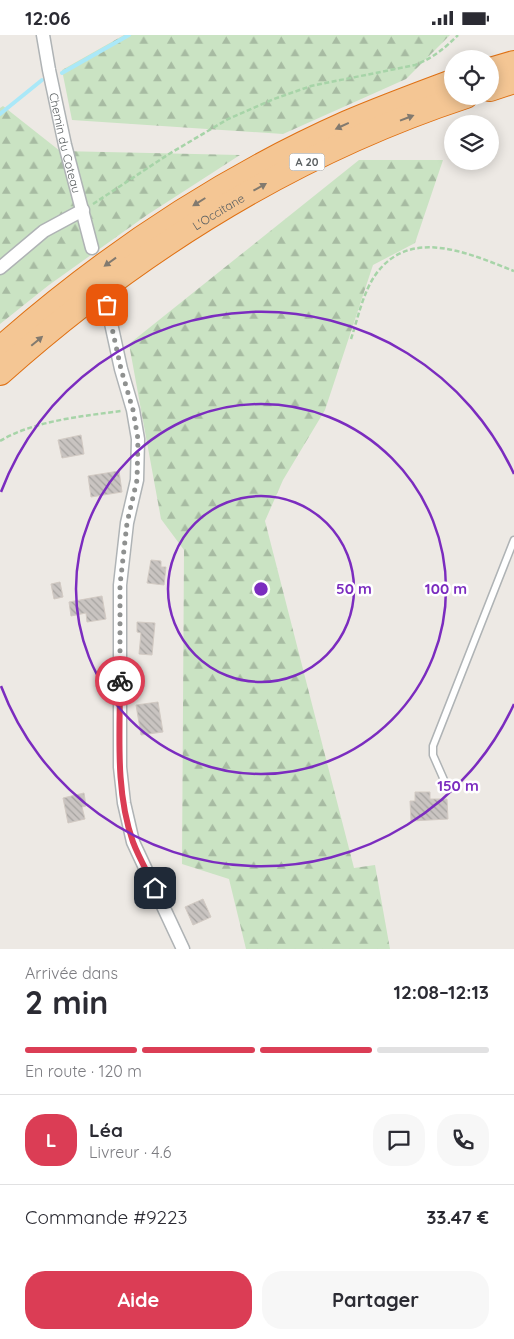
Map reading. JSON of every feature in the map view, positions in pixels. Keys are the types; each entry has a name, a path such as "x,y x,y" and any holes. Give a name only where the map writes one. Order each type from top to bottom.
{"highway":[{"path":"499,67 514,63"},
{"path":"499,86 514,81"},
{"name":"L'Occitane","path":"0,349 24,328 149,233 209,195 292,149 347,123 444,85"},
{"name":"L'Occitane","path":"0,373 97,293 208,217 261,186 354,140 444,105"},
{"path":"0,344 24,328"}],"street":[{"name":"Chemin du Coteau","path":"43,35 65,145 92,248"},
{"path":"0,268 44,231 83,210"},
{"path":"107,305 121,369 133,410 138,439 137,480 127,523 120,585 120,767 124,803 133,842 183,949"}],"lane":[{"path":"444,780 433,755 433,746 514,540"}],"path":[{"path":"83,210 109,195 169,154 228,119 292,91 415,65 430,59 458,35"},
{"path":"351,339 364,297 375,274 398,253 436,246 458,250 514,271"},
{"path":"0,441 12,434 42,425 104,413 133,410"}],"green space":[{"path":"124,35 450,35 406,79 283,134 72,120 62,70"},
{"path":"3,106 60,151 240,155 147,215 49,285 0,324 0,108"},
{"path":"359,160 443,160 415,243 373,265 325,410 283,480 265,521 354,868 375,865 390,949 246,949 229,879 182,864 184,550 161,519 129,344"}],"building":[{"path":"81,435 84,454 62,458 58,440"},
{"path":"119,471 122,492 91,497 88,476"},
{"path":"151,560 161,561 161,567 166,567 164,585 147,583"},
{"path":"60,582 63,597 54,599 51,584"},
{"path":"102,596 106,619 87,622 86,613 71,616 69,602"},
{"path":"137,622 155,623 152,655 139,654 141,633 137,632"},
{"path":"158,702 163,732 141,735 136,705"},
{"path":"415,792 430,792 430,799 447,799 448,819 411,821 410,801 415,801"},
{"path":"84,793 86,806 82,807 85,819 68,823 63,798"},
{"path":"203,899 211,917 193,925 185,907"}],"waterway":[{"path":"62,73 129,35"},
{"path":"0,114 42,80"}],"way so far":[{"path":"107,305 121,369 133,410 138,439 137,480 127,523 120,585 120,681"}],"route":[{"path":"120,681 120,767 124,803 133,842 155,888"}]}
